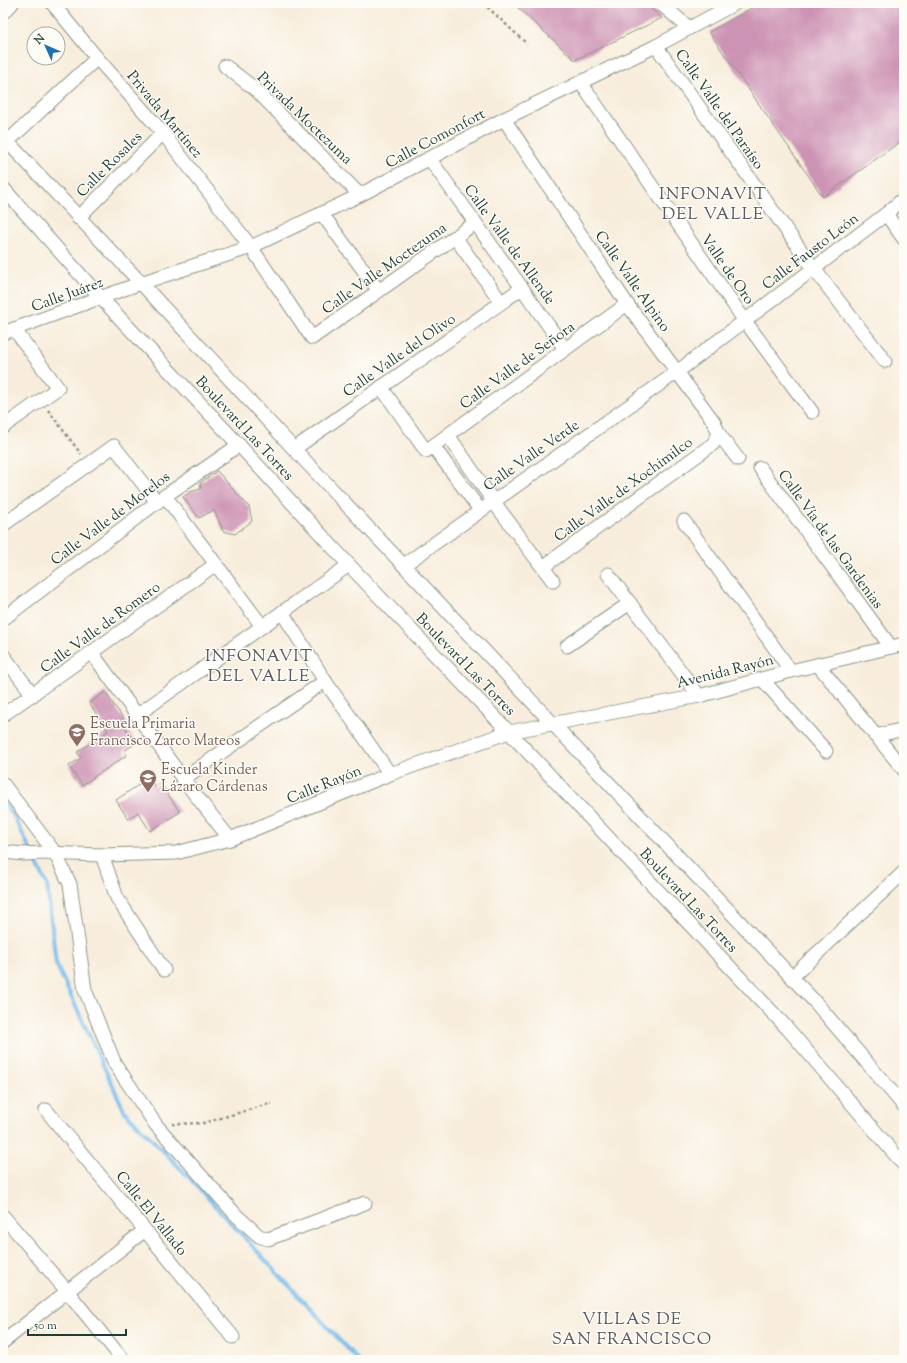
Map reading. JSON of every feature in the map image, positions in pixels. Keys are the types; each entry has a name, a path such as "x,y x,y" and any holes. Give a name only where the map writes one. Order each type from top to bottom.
{"main road":[{"path":"3,10 10,3"}],"street":[{"name":"Privada Martínez","path":"52,3 97,58 163,133 251,247 312,338"},
{"path":"660,3 689,28"},
{"name":"Calle Comonfort","path":"141,283 251,247 322,214 504,119 656,46 736,3"},
{"name":"Calle Valle del Paraíso","path":"656,46 814,268 885,361"},
{"path":"5,140 97,58"},
{"name":"Privada Moctezuma","path":"225,66 255,89 360,195"},
{"name":"Valle de Oro","path":"580,83 745,321 812,412"},
{"name":"Calle Valle Alpino","path":"504,119 627,304 714,422 719,434 738,459"},
{"name":"Calle Rosales","path":"78,218 163,133"},
{"name":"Boulevard Las Torres","path":"5,140 792,977 904,1106"},
{"name":"Calle Valle de Allende","path":"429,158 565,349"},
{"name":"Boulevard Las Torres","path":"3,188 101,298 349,565 509,732 788,1029 904,1165"},
{"name":"Calle Fausto León","path":"677,372 886,214 904,198"},
{"path":"322,214 379,291"},
{"path":"886,214 904,239"},
{"name":"Calle Valle Moctezuma","path":"312,338 476,223"},
{"path":"455,237 501,302"},
{"name":"Calle Juárez","path":"9,331 141,283"},
{"name":"Calle Valle del Olivo","path":"294,448 522,288"},
{"name":"Calle Valle de Señora","path":"429,448 627,304"},
{"path":"3,427 58,388 9,331"},
{"name":"Calle Valle Verde","path":"404,565 677,372"},
{"path":"381,387 480,510"},
{"name":"Calle Valle de Xochimilco","path":"543,566 713,444 719,434"},
{"path":"448,435 493,501 553,581"},
{"name":"Calle Valle de Morelos","path":"3,620 161,499 239,445"},
{"path":"3,525 114,446 216,564 262,626"},
{"name":"Calle Vía de las Gardenias","path":"760,468 891,647"},
{"path":"684,521 791,671"},
{"name":"Calle Valle de Romero","path":"3,715 216,564"},
{"path":"137,715 349,565"},
{"path":"608,574 699,696"},
{"path":"567,646 630,603"},
{"path":"282,612 324,681 390,774"},
{"name":"Avenida Rayón","path":"553,723 699,696 818,664 904,644"},
{"path":"92,652 183,779 230,839"},
{"path":"3,655 33,695"},
{"path":"818,664 904,770"},
{"path":"762,679 826,751"},
{"path":"183,779 324,681"},
{"name":"Calle Rayón","path":"3,852 24,854 55,853 102,855 176,853 230,839 390,774 509,732 553,723"},
{"path":"875,736 904,729"},
{"path":"3,784 55,853 70,884 85,990 115,1064 156,1125 236,1215 259,1236 268,1238 365,1203"},
{"path":"102,855 117,898 164,970"},
{"path":"792,977 904,872"},
{"name":"Calle El Vallado","path":"46,1110 233,1337"},
{"path":"3,1216 67,1290 123,1360"},
{"path":"3,1342 144,1230"}],"path":[{"path":"483,3 527,44"},
{"path":"40,400 89,464"},
{"path":"156,1125 204,1123 272,1103"}],"building":[{"path":"513,3 645,3 662,18 575,60"},
{"path":"760,3 904,3 904,139 823,197 709,32"},
{"path":"217,471 249,507 252,521 235,534 223,531 214,510 199,518 183,497 190,492 201,489 200,483"},
{"path":"105,692 128,725 125,727 136,743 124,751 127,755 82,785 69,766 81,758 77,752 108,731 89,703"},
{"path":"149,778 155,786 160,783 180,812 150,831 138,812 128,819 116,800"}],"waterway":[{"path":"3,801 14,816 47,885 56,964 125,1112 180,1168 358,1360"}],"place":[{"name":"Escuela Primaria Francisco Zarco Mateos","path":"77,747"},
{"name":"Escuela Kinder Lázaro Cárdenas","path":"148,793"}],"district":[{"name":"INFONAVIT DEL VALLE","path":"713,203"},
{"name":"INFONAVIT DEL VALLE","path":"259,665"},
{"name":"VILLAS DE SAN FRANCISCO","path":"632,1328"}]}
